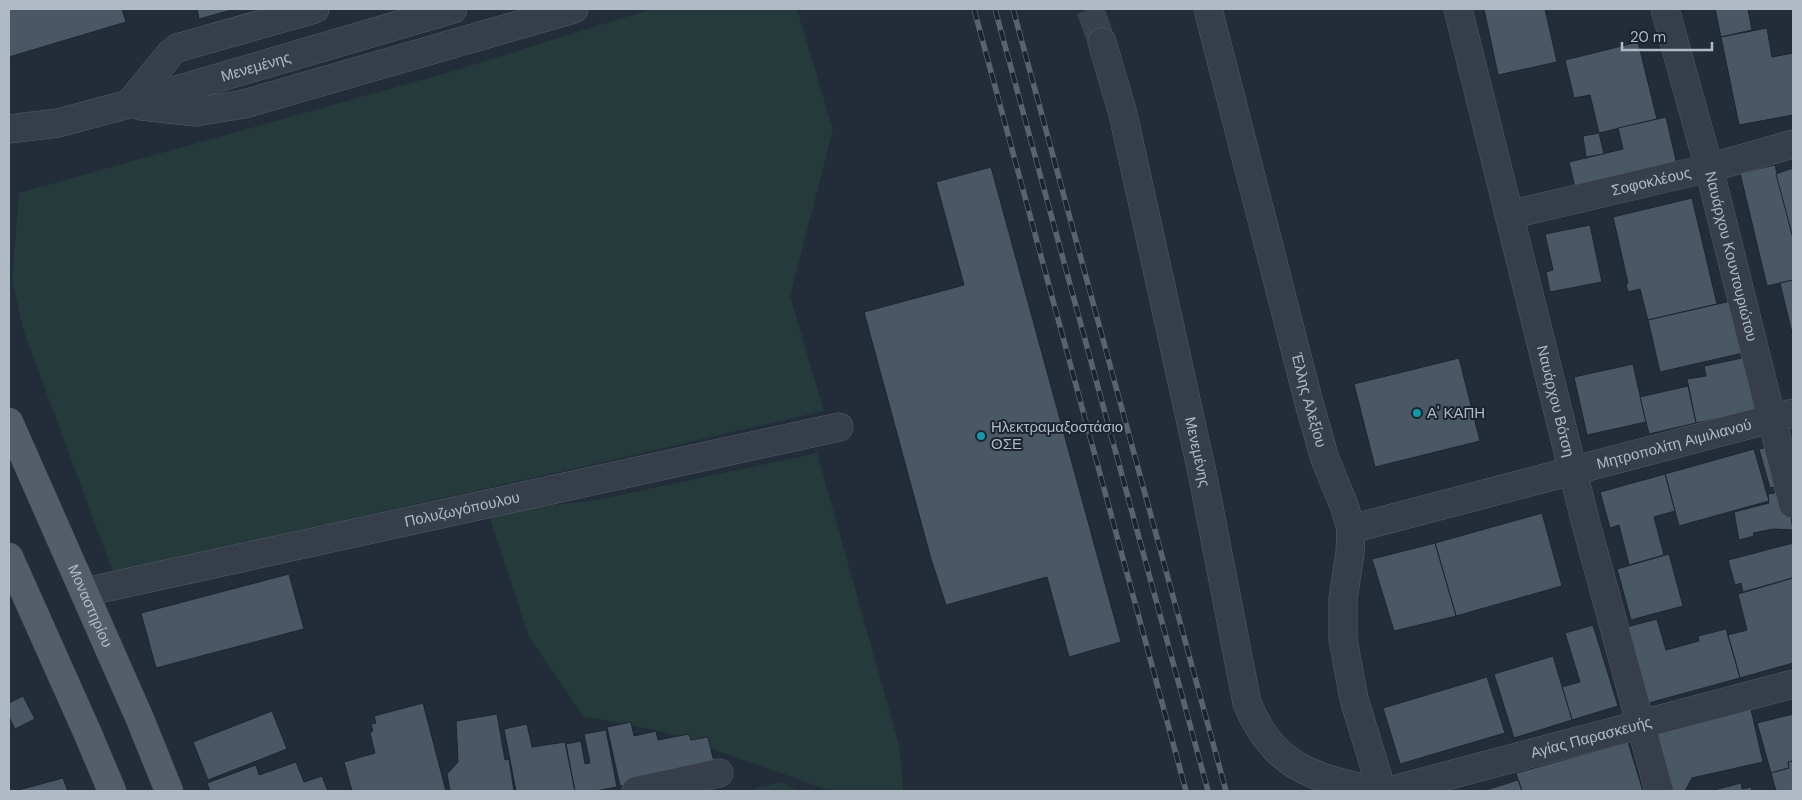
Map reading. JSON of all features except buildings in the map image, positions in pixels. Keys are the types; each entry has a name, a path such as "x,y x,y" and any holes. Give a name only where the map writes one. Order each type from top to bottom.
{"main road":[{"name":"Μοναστηρίου","path":"9,422 140,719 169,791"},
{"path":"9,557 112,791"}],"street":[{"path":"129,104 177,48 315,9"},
{"name":"Μενεμένης","path":"9,129 58,123 129,104 453,9"},
{"path":"129,104 196,112 244,104 574,9"},
{"name":"Έλλης Αλεξίου","path":"1208,9 1311,410 1325,459 1344,505 1351,529 1350,553 1343,599 1343,639 1354,699 1382,791"},
{"name":"Ναυάρχου Βότση","path":"1458,9 1572,471 1659,791"},
{"name":"Ναυάρχου Κουντουριώτου","path":"1665,9 1709,168 1782,416 1793,504"},
{"name":"Μενεμένης","path":"1102,42 1123,114 1203,477 1247,703 1256,723 1267,740 1286,760 1306,772 1322,778 1376,791"},
{"name":"Μενεμένης","path":"9,149 58,123"},
{"name":"Σοφοκλέους","path":"1509,216 1709,168 1793,144"},
{"name":"Μητροπολίτη Αιμιλιανού","path":"1351,529 1782,416"},
{"name":"Πολυζωγόπουλου","path":"84,592 839,427"},
{"name":"Αγίας Παρασκευής","path":"1389,791 1793,684"},
{"path":"636,791 719,773"}],"green space":[{"path":"651,9 797,9 833,130 790,296 824,411 113,572 24,332 12,281 19,193 450,72"},
{"path":"817,453 900,749 903,791 831,791 664,732 583,716 529,637 489,516 551,505 592,501"},
{"path":"782,782 798,791 746,791"}],"tunnel":[{"path":"1090,9 1102,42"}],"railway":[{"path":"974,9 1186,791"},
{"path":"995,9 1208,791"},
{"path":"1013,9 1226,791"}],"place":[{"name":"Α' ΚΑΠΗ","path":"1417,413"},
{"name":"Ηλεκτραμαξοστάσιο ΟΣΕ","path":"981,436"}]}
